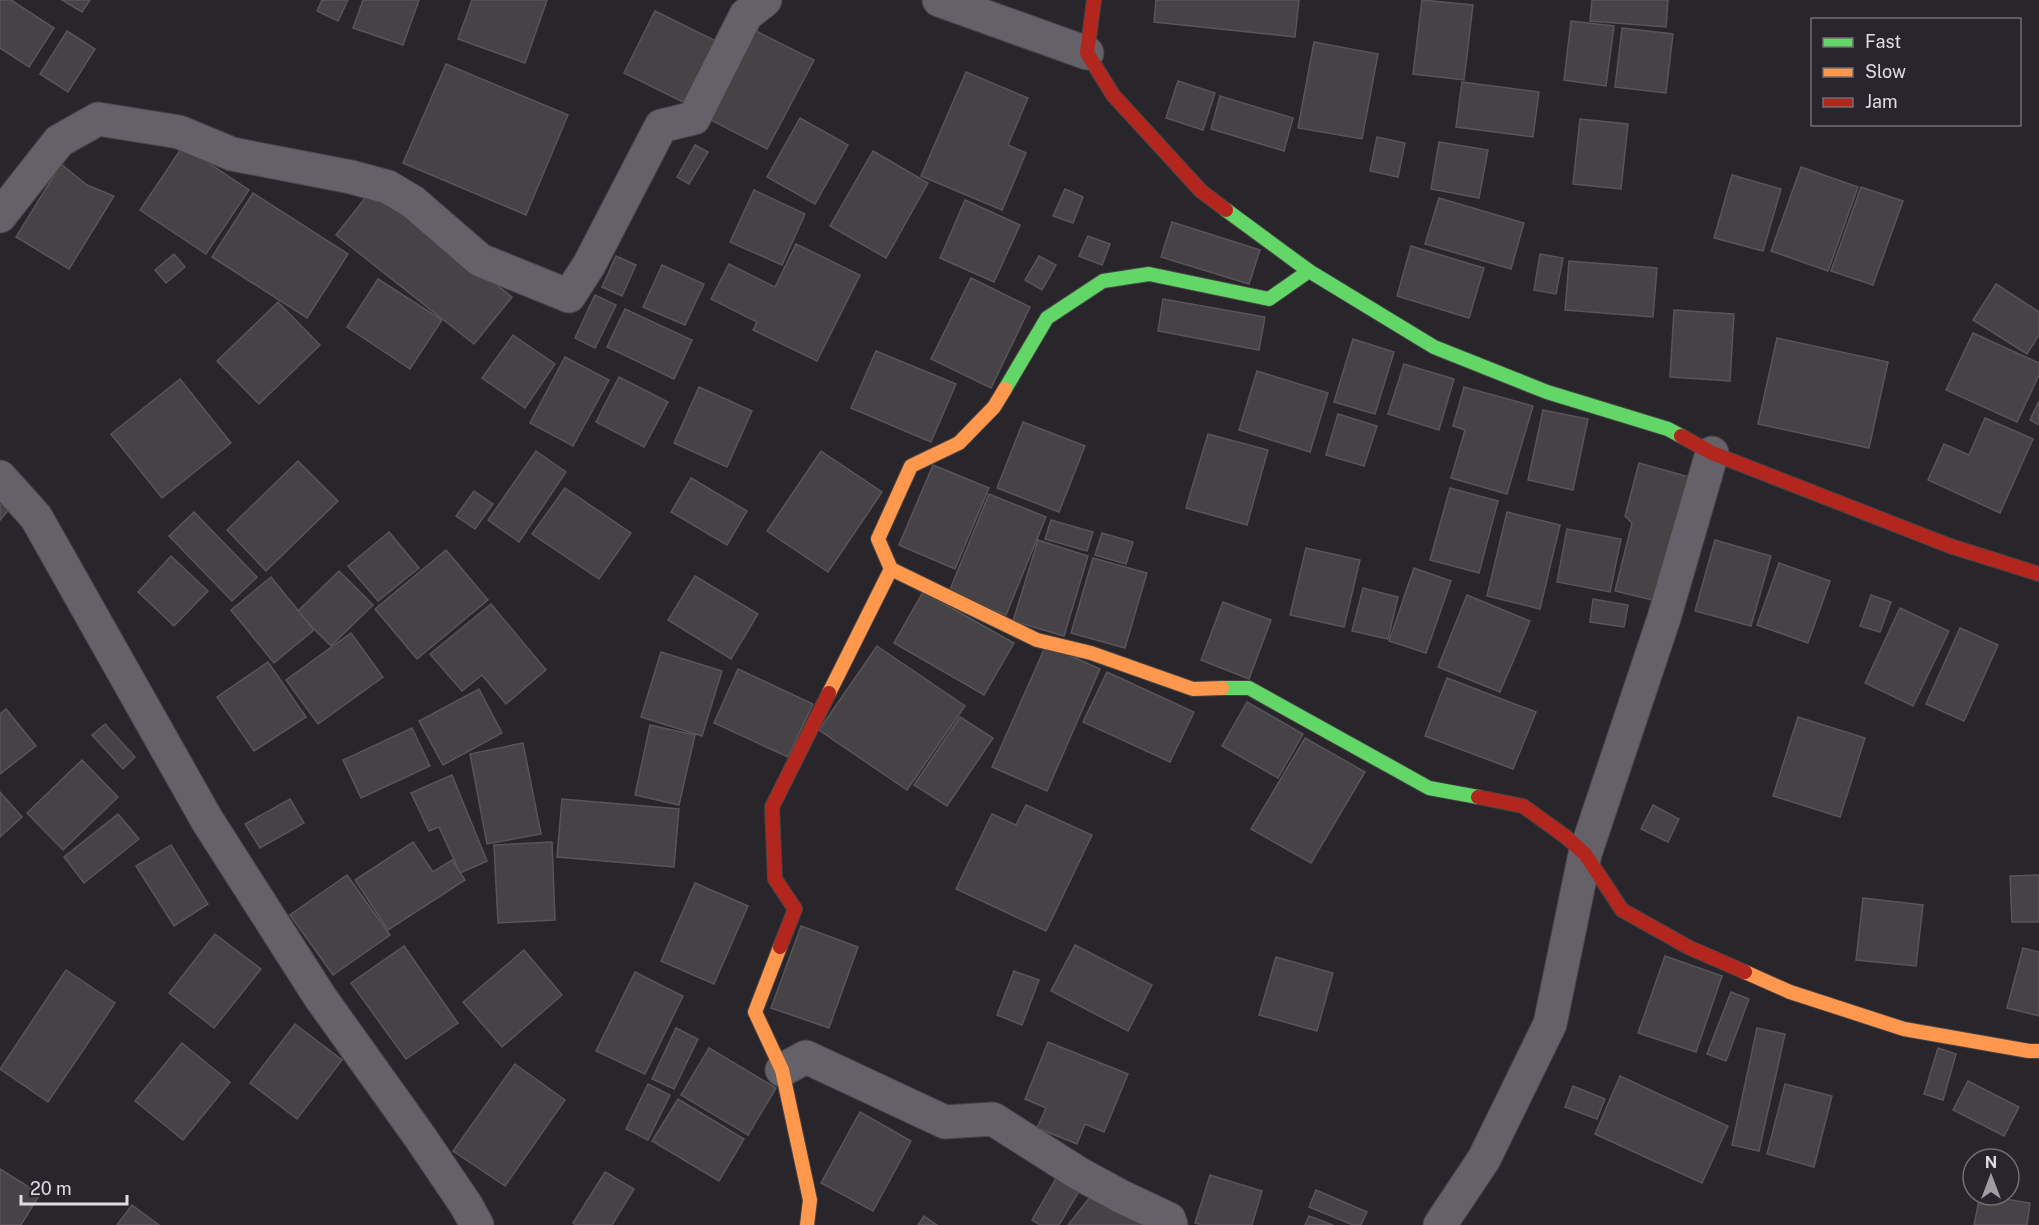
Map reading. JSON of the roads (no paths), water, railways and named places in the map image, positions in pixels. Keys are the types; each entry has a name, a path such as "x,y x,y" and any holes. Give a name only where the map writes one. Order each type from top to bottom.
{"street":[{"path":"0,216 59,141 98,119 179,132 232,154 351,177 388,187 413,202 480,260 569,296 589,265 661,126 694,118 746,15 765,0"},
{"path":"939,0 1087,53 1113,95 1201,191 1309,271 1434,347 1547,392 1668,429 1712,453 1950,546 2039,574"},
{"path":"1087,53 1094,0"},
{"path":"1309,271 1269,299 1149,274 1103,281 1047,318 994,407 959,443 911,466 878,539 891,569 1037,640 1091,653 1193,689 1250,688 1428,788 1523,807 1566,837 1585,854 1622,910 1688,947 1790,992 1904,1029 2039,1051"},
{"path":"1440,1225 1484,1159 1550,1023 1585,854 1664,618 1712,453"},
{"path":"0,477 36,517 226,850 320,997 420,1137 477,1225"},
{"path":"807,1225 810,1200 782,1070 755,1012 795,909 775,879 772,807 891,569"},
{"path":"782,1070 806,1057 945,1122 993,1119 1078,1173 1169,1219 1171,1225"}]}
